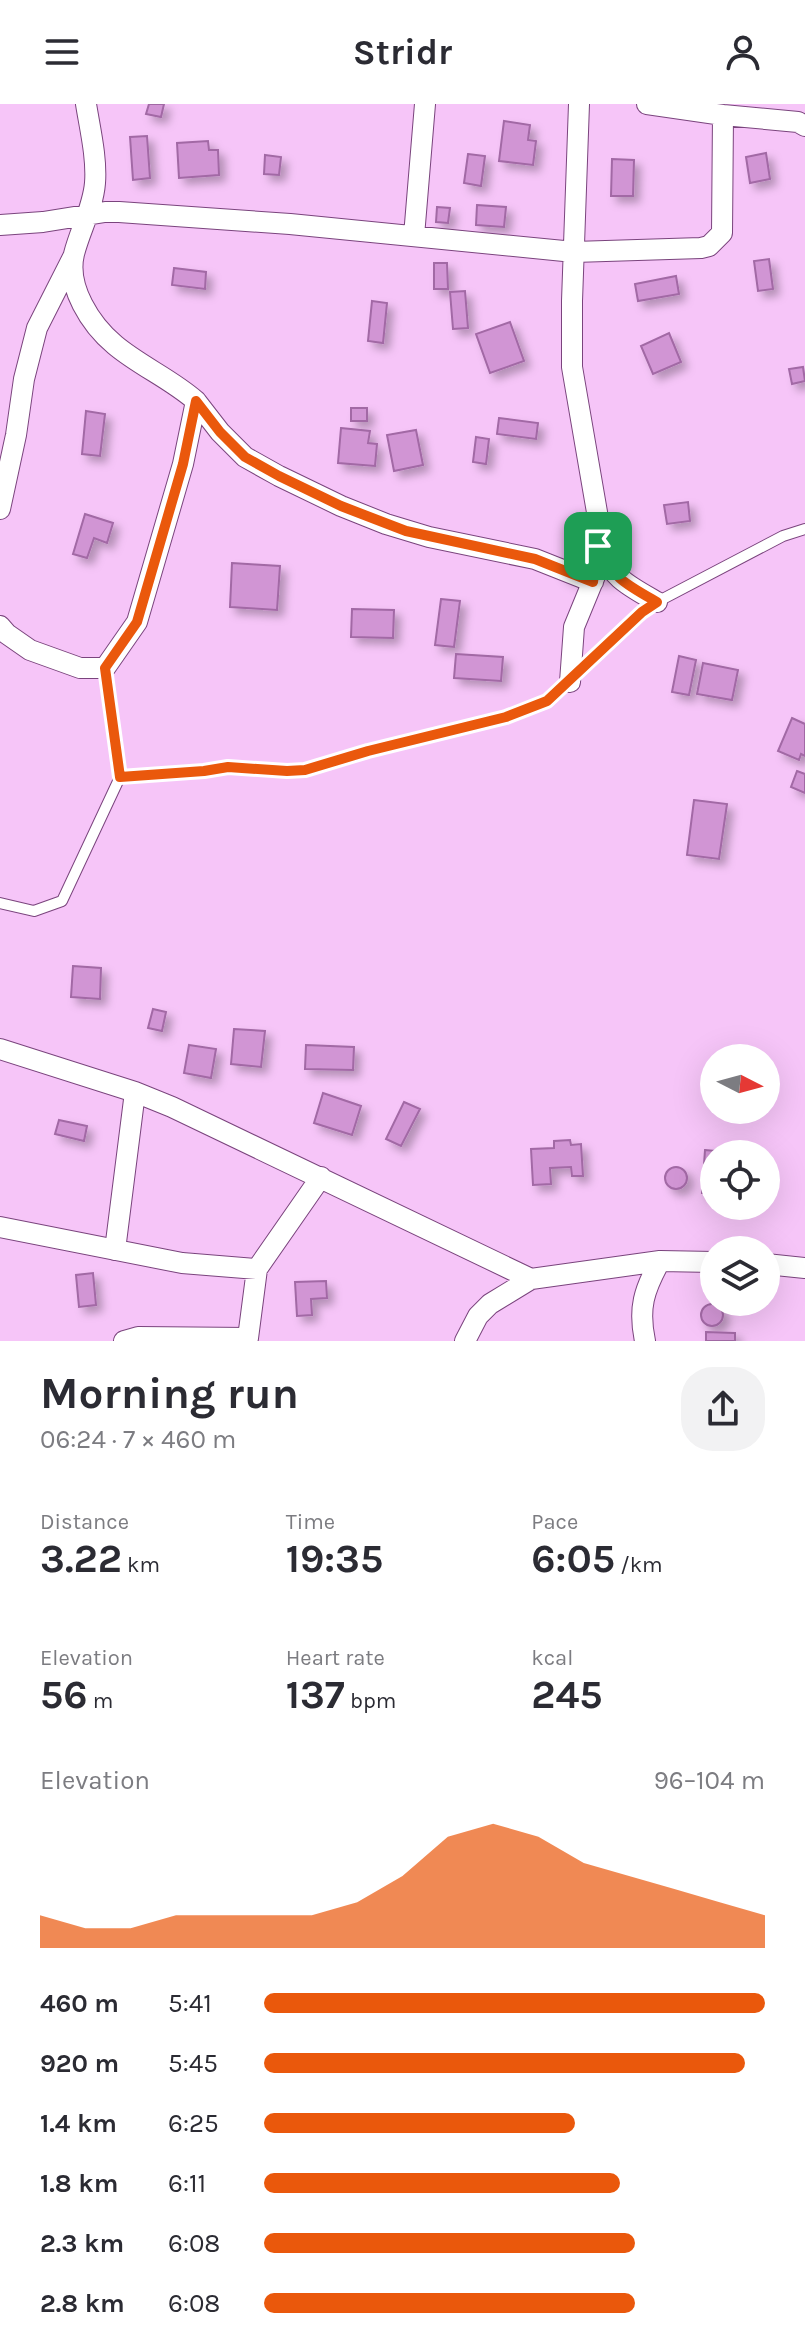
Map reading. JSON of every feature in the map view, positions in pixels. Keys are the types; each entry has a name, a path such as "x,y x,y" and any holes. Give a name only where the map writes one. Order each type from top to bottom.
{"street":[{"path":"0,509 24,379 37,328 73,257 95,182 86,104"},
{"path":"414,236 425,104"},
{"path":"570,682 574,627 593,582 598,546 598,518 572,367 579,104"},
{"path":"647,104 798,122 805,126"},
{"path":"0,225 119,212 574,252 701,248 717,240 722,233 723,115"},
{"path":"73,257 81,302 95,323 115,345 196,401 245,457 341,506 406,531 535,559 593,582"},
{"path":"0,626 18,643 43,655 80,668 105,668 137,622 183,464 196,401"},
{"path":"598,546 613,573 657,602"},
{"path":"0,1049 172,1107 531,1279"},
{"path":"115,1250 135,1092"},
{"path":"124,1341 138,1337 249,1339 257,1269 321,1177"},
{"path":"0,1227 182,1263 257,1269"},
{"path":"645,1341 643,1299 660,1261"},
{"path":"465,1341 478,1316 490,1304 531,1279 660,1261 700,1262"},
{"path":"780,1265 805,1268"}],"lane":[{"path":"120,777 228,767 305,770 506,717 547,701 642,612 657,602 783,536 805,529"},
{"path":"0,903 34,911 62,901 120,777 105,668"}],"building":[{"path":"149,104 164,104 161,117 146,114"},
{"path":"504,121 530,125 528,140 536,141 533,165 499,161"},
{"path":"147,136 150,178 133,180 130,137"},
{"path":"208,141 209,150 218,150 219,175 179,178 177,143"},
{"path":"766,153 770,179 750,183 746,157"},
{"path":"468,154 485,156 481,186 464,183"},
{"path":"265,155 281,157 279,175 264,174"},
{"path":"612,159 634,160 633,196 611,196"},
{"path":"477,205 506,207 504,227 476,225"},
{"path":"437,207 450,208 448,223 436,222"},
{"path":"769,259 773,289 758,291 754,261"},
{"path":"434,263 447,263 448,289 434,289"},
{"path":"174,268 206,272 205,289 172,285"},
{"path":"676,276 679,294 638,301 635,284"},
{"path":"465,291 468,328 453,329 450,292"},
{"path":"372,301 387,303 383,343 368,341"},
{"path":"510,322 524,361 490,373 476,334"},
{"path":"669,333 681,362 653,374 641,346"},
{"path":"803,367 805,381 792,384 789,369"},
{"path":"351,408 367,408 367,421 351,421"},
{"path":"86,411 105,414 100,456 82,454"},
{"path":"499,418 538,423 536,439 497,434"},
{"path":"341,428 370,431 368,443 377,444 375,466 338,463"},
{"path":"416,430 423,465 394,471 387,435"},
{"path":"476,437 489,439 486,464 473,462"},
{"path":"688,502 690,521 667,524 664,505"},
{"path":"85,514 113,523 107,543 94,538 87,558 73,554"},
{"path":"232,563 280,566 277,610 230,607"},
{"path":"441,599 460,601 454,647 435,645"},
{"path":"352,609 394,610 393,638 351,637"},
{"path":"456,654 503,657 501,681 454,678"},
{"path":"679,656 696,660 689,695 672,692"},
{"path":"703,663 738,670 732,700 697,694"},
{"path":"792,718 805,724 805,756 801,754 799,760 778,751"},
{"path":"797,771 805,774 805,793 791,787"},
{"path":"694,800 727,804 719,859 687,855"},
{"path":"73,966 101,968 100,999 71,997"},
{"path":"153,1009 166,1012 162,1031 148,1028"},
{"path":"234,1029 265,1031 261,1067 231,1064"},
{"path":"189,1045 216,1049 211,1078 184,1073"},
{"path":"306,1045 354,1047 353,1070 305,1069"},
{"path":"323,1093 361,1106 352,1135 314,1123"},
{"path":"404,1102 420,1109 401,1146 386,1139"},
{"path":"59,1120 87,1126 84,1141 55,1134"},
{"path":"570,1140 571,1145 581,1144 583,1176 572,1176 571,1167 550,1168 551,1184 533,1185 531,1149 554,1148 554,1141"},
{"path":"676,1167 684,1170 687,1178 684,1186 676,1189 668,1186 665,1178 668,1170"},
{"path":"93,1273 96,1305 79,1307 76,1275"},
{"path":"326,1281 327,1298 311,1299 312,1315 297,1316 295,1282"},
{"path":"701,1316 723,1316 720,1323 712,1326"},
{"path":"706,1332 735,1333 735,1341 706,1341"}],"route":[{"path":"196,401 245,457 341,506 386,524 429,537 535,559 593,582 598,546 613,573 657,602 642,612 547,701 506,717 305,770 228,767 120,777 105,668 137,622 183,464 196,401"}]}
